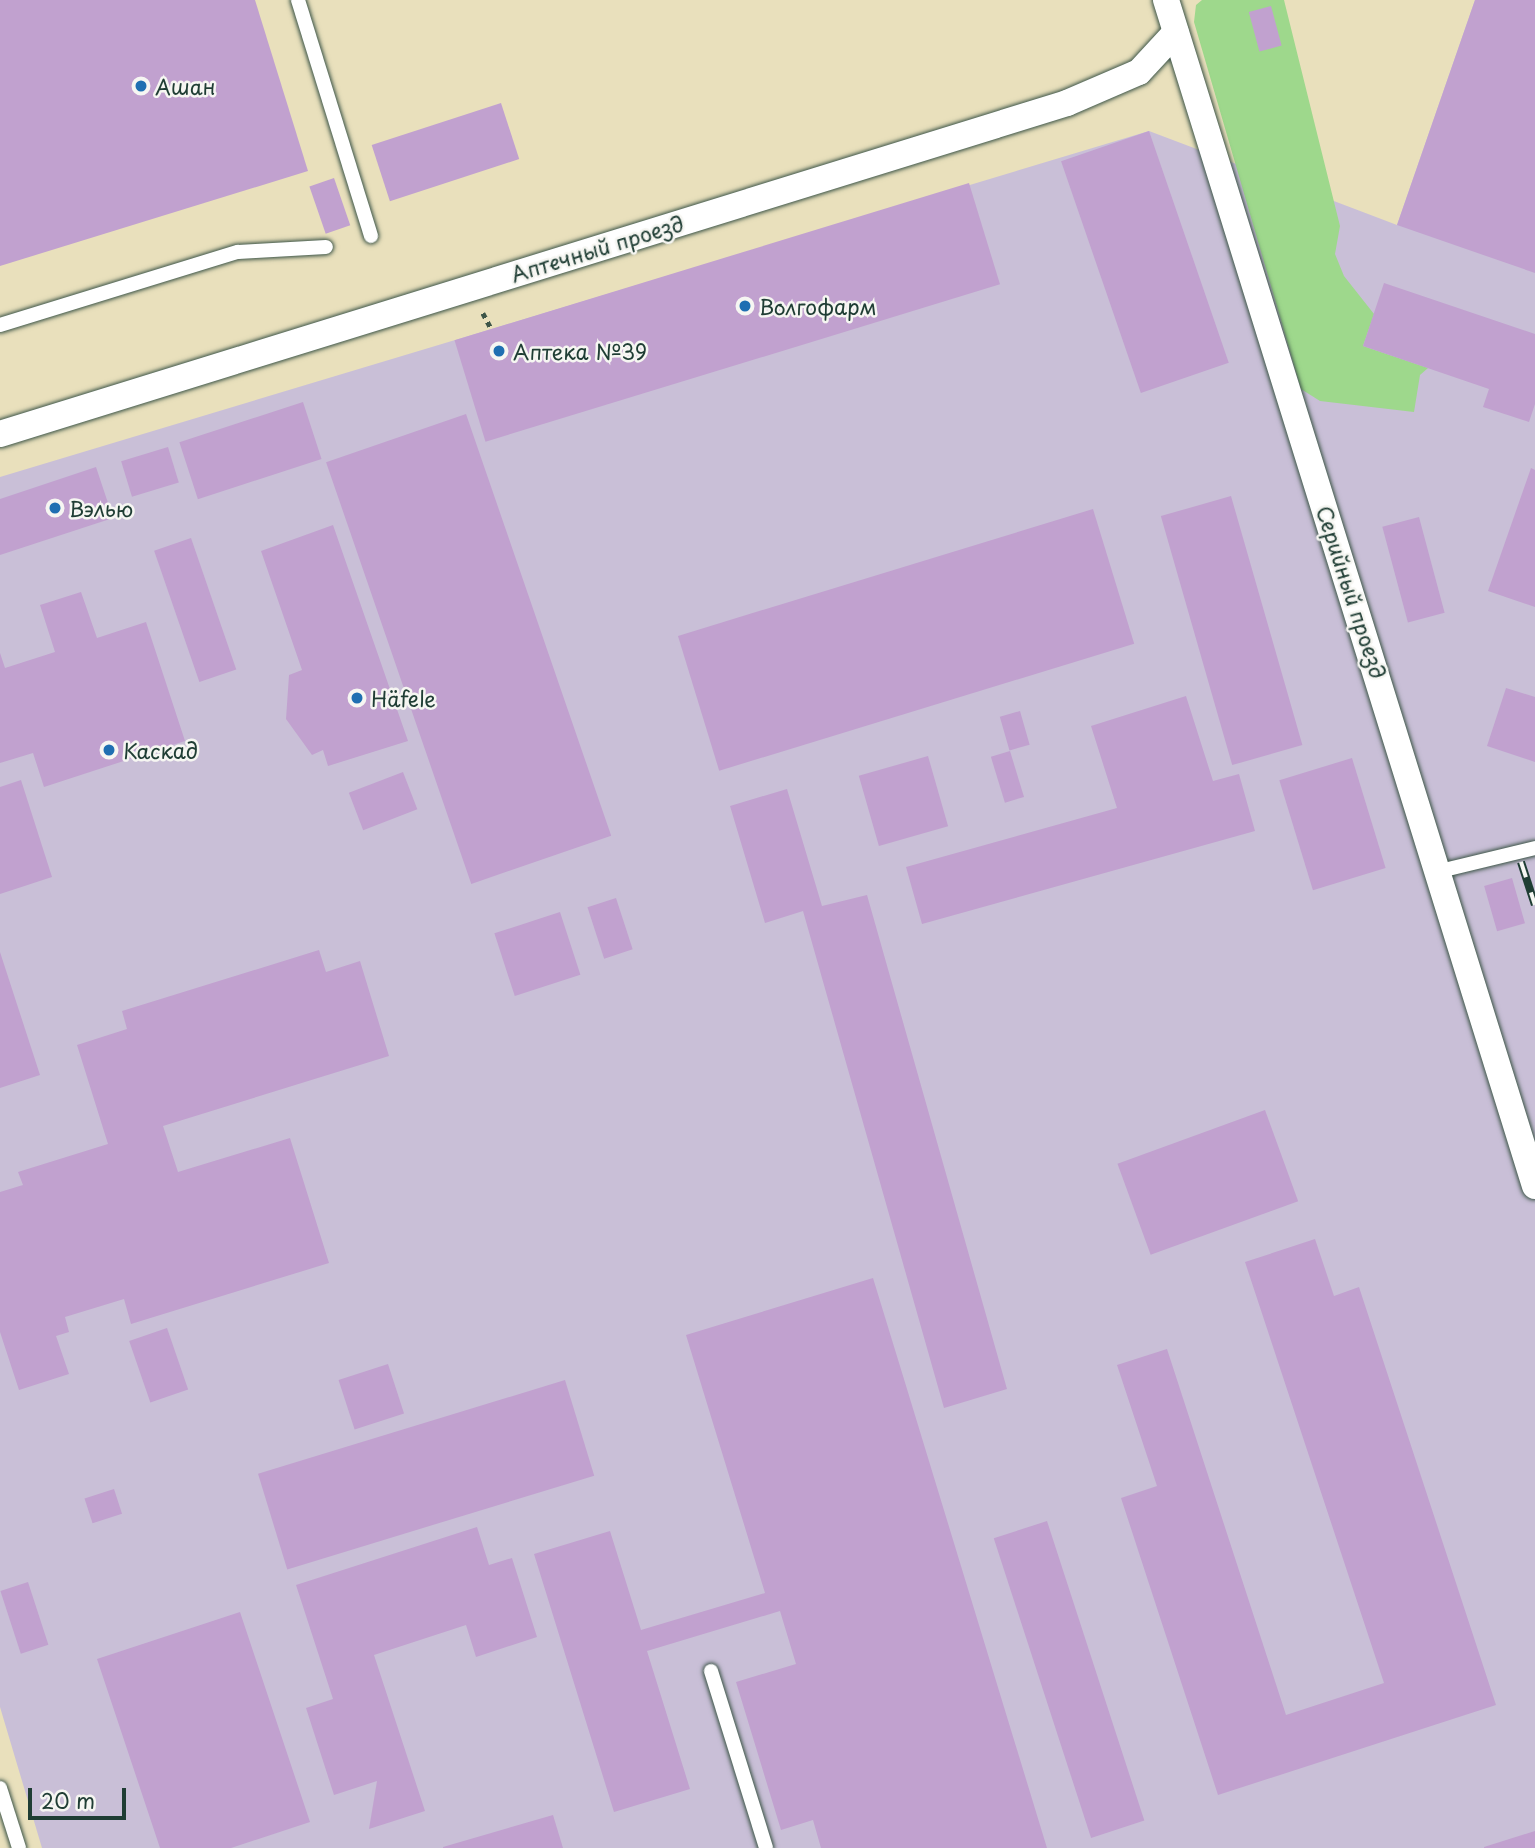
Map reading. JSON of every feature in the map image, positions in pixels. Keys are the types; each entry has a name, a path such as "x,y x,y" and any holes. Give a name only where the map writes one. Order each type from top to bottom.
{"street":[{"name":"Серийный проезд","path":"1166,0 1440,871 1535,1186"},
{"name":"Аптечный проезд","path":"0,433 1067,103 1139,72 1176,32"}],"lane":[{"path":"298,0 371,236"},
{"path":"0,325 238,252 326,247"},
{"path":"1440,871 1535,848"},
{"path":"711,1671 766,1848"},
{"path":"0,1788 19,1848"}],"shaded area":[{"path":"1475,0 1535,0 1535,1848 42,1848 0,1707 0,477 1149,131 1397,225"}],"green space":[{"path":"1202,0 1284,0 1340,226 1335,254 1344,276 1374,314 1363,346 1428,368 1420,375 1414,412 1320,401 1301,389 1194,22 1196,5"}],"building":[{"name":"Ашан","path":"0,0 255,0 308,171 0,266"},
{"path":"1475,0 1535,0 1535,273 1397,225"},
{"path":"1271,6 1282,46 1259,52 1249,12"},
{"path":"501,103 519,159 390,201 372,145"},
{"path":"1149,131 1229,363 1141,393 1061,161"},
{"path":"334,178 350,225 326,234 309,186"},
{"name":"Волгофарм","path":"969,183 1000,284 485,442 455,340"},
{"path":"1384,283 1535,334 1535,404 1529,422 1483,407 1489,389 1363,346"},
{"path":"303,402 322,459 198,499 179,442"},
{"path":"466,414 611,836 471,884 326,462"},
{"path":"168,447 179,482 132,497 121,461"},
{"name":"Вэлью","path":"96,467 113,518 0,555 0,499"},
{"path":"1531,468 1535,470 1535,607 1488,591"},
{"path":"1231,496 1302,745 1232,765 1161,516"},
{"path":"1093,509 1134,644 719,771 678,636"},
{"path":"1419,517 1445,613 1408,622 1382,527"},
{"path":"333,525 408,741 328,766 323,750 312,755 286,719 289,675 302,670 261,551"},
{"path":"191,538 236,669 199,682 154,551"},
{"path":"81,592 97,638 146,622 185,741 44,787 33,753 0,763 0,653 5,668 55,652 40,605"},
{"path":"1506,688 1535,697 1535,762 1487,746"},
{"path":"1186,696 1213,781 1239,774 1255,831 922,924 906,867 1117,808 1091,726"},
{"path":"1020,711 1030,745 1009,750 1000,717"},
{"path":"1010,751 1024,797 1005,803 991,757"},
{"path":"928,756 948,826 879,846 859,776"},
{"path":"1352,758 1386,868 1313,890 1279,780"},
{"path":"403,772 417,809 363,830 349,793"},
{"path":"21,780 52,877 0,894 0,787"},
{"path":"787,789 822,906 867,895 1007,1389 944,1408 803,911 765,923 730,806"},
{"path":"1512,878 1525,923 1497,931 1484,886"},
{"path":"616,898 633,949 604,959 587,907"},
{"path":"560,912 580,975 515,996 494,933"},
{"path":"319,950 326,972 360,961 389,1056 163,1126 178,1172 290,1138 329,1263 131,1324 124,1299 65,1317 69,1332 56,1336 69,1374 19,1390 0,1332 0,1192 23,1185 18,1172 108,1144 77,1045 127,1029 122,1011"},
{"path":"0,952 40,1075 0,1088"},
{"path":"1265,1110 1298,1201 1151,1255 1117,1164"},
{"path":"1315,1239 1334,1296 1359,1287 1496,1705 1218,1795 1121,1498 1157,1486 1117,1365 1167,1349 1286,1715 1384,1683 1245,1262"},
{"path":"873,1278 1047,1848 821,1848 813,1820 781,1830 736,1682 796,1664 780,1611 647,1651 690,1789 614,1812 534,1554 610,1531 641,1630 765,1593 686,1335"},
{"path":"167,1328 188,1389 150,1402 129,1341"},
{"path":"388,1364 404,1413 355,1430 339,1380"},
{"path":"565,1380 594,1476 287,1569 258,1474"},
{"path":"114,1489 122,1514 93,1523 85,1499"},
{"path":"1047,1521 1144,1821 1091,1838 994,1538"},
{"path":"477,1527 489,1565 512,1558 537,1637 476,1657 466,1625 374,1655 425,1811 369,1829 377,1781 334,1795 306,1708 333,1699 296,1585"},
{"path":"28,1582 48,1645 21,1654 0,1591"},
{"path":"240,1612 310,1822 231,1848 160,1848 97,1659"},
{"path":"553,1815 563,1848 443,1848 443,1847"},
{"path":"1535,1831 1535,1848 1484,1848 1484,1847"}],"railway":[{"path":"1521,862 1535,905"}],"place":[{"name":"Ашан","path":"141,86"},
{"name":"Волгофарм","path":"745,306"},
{"name":"Аптека №39","path":"499,351"},
{"name":"Вэлью","path":"55,508"},
{"name":"Häfele","path":"357,698"},
{"name":"Каскад","path":"109,750"}]}
